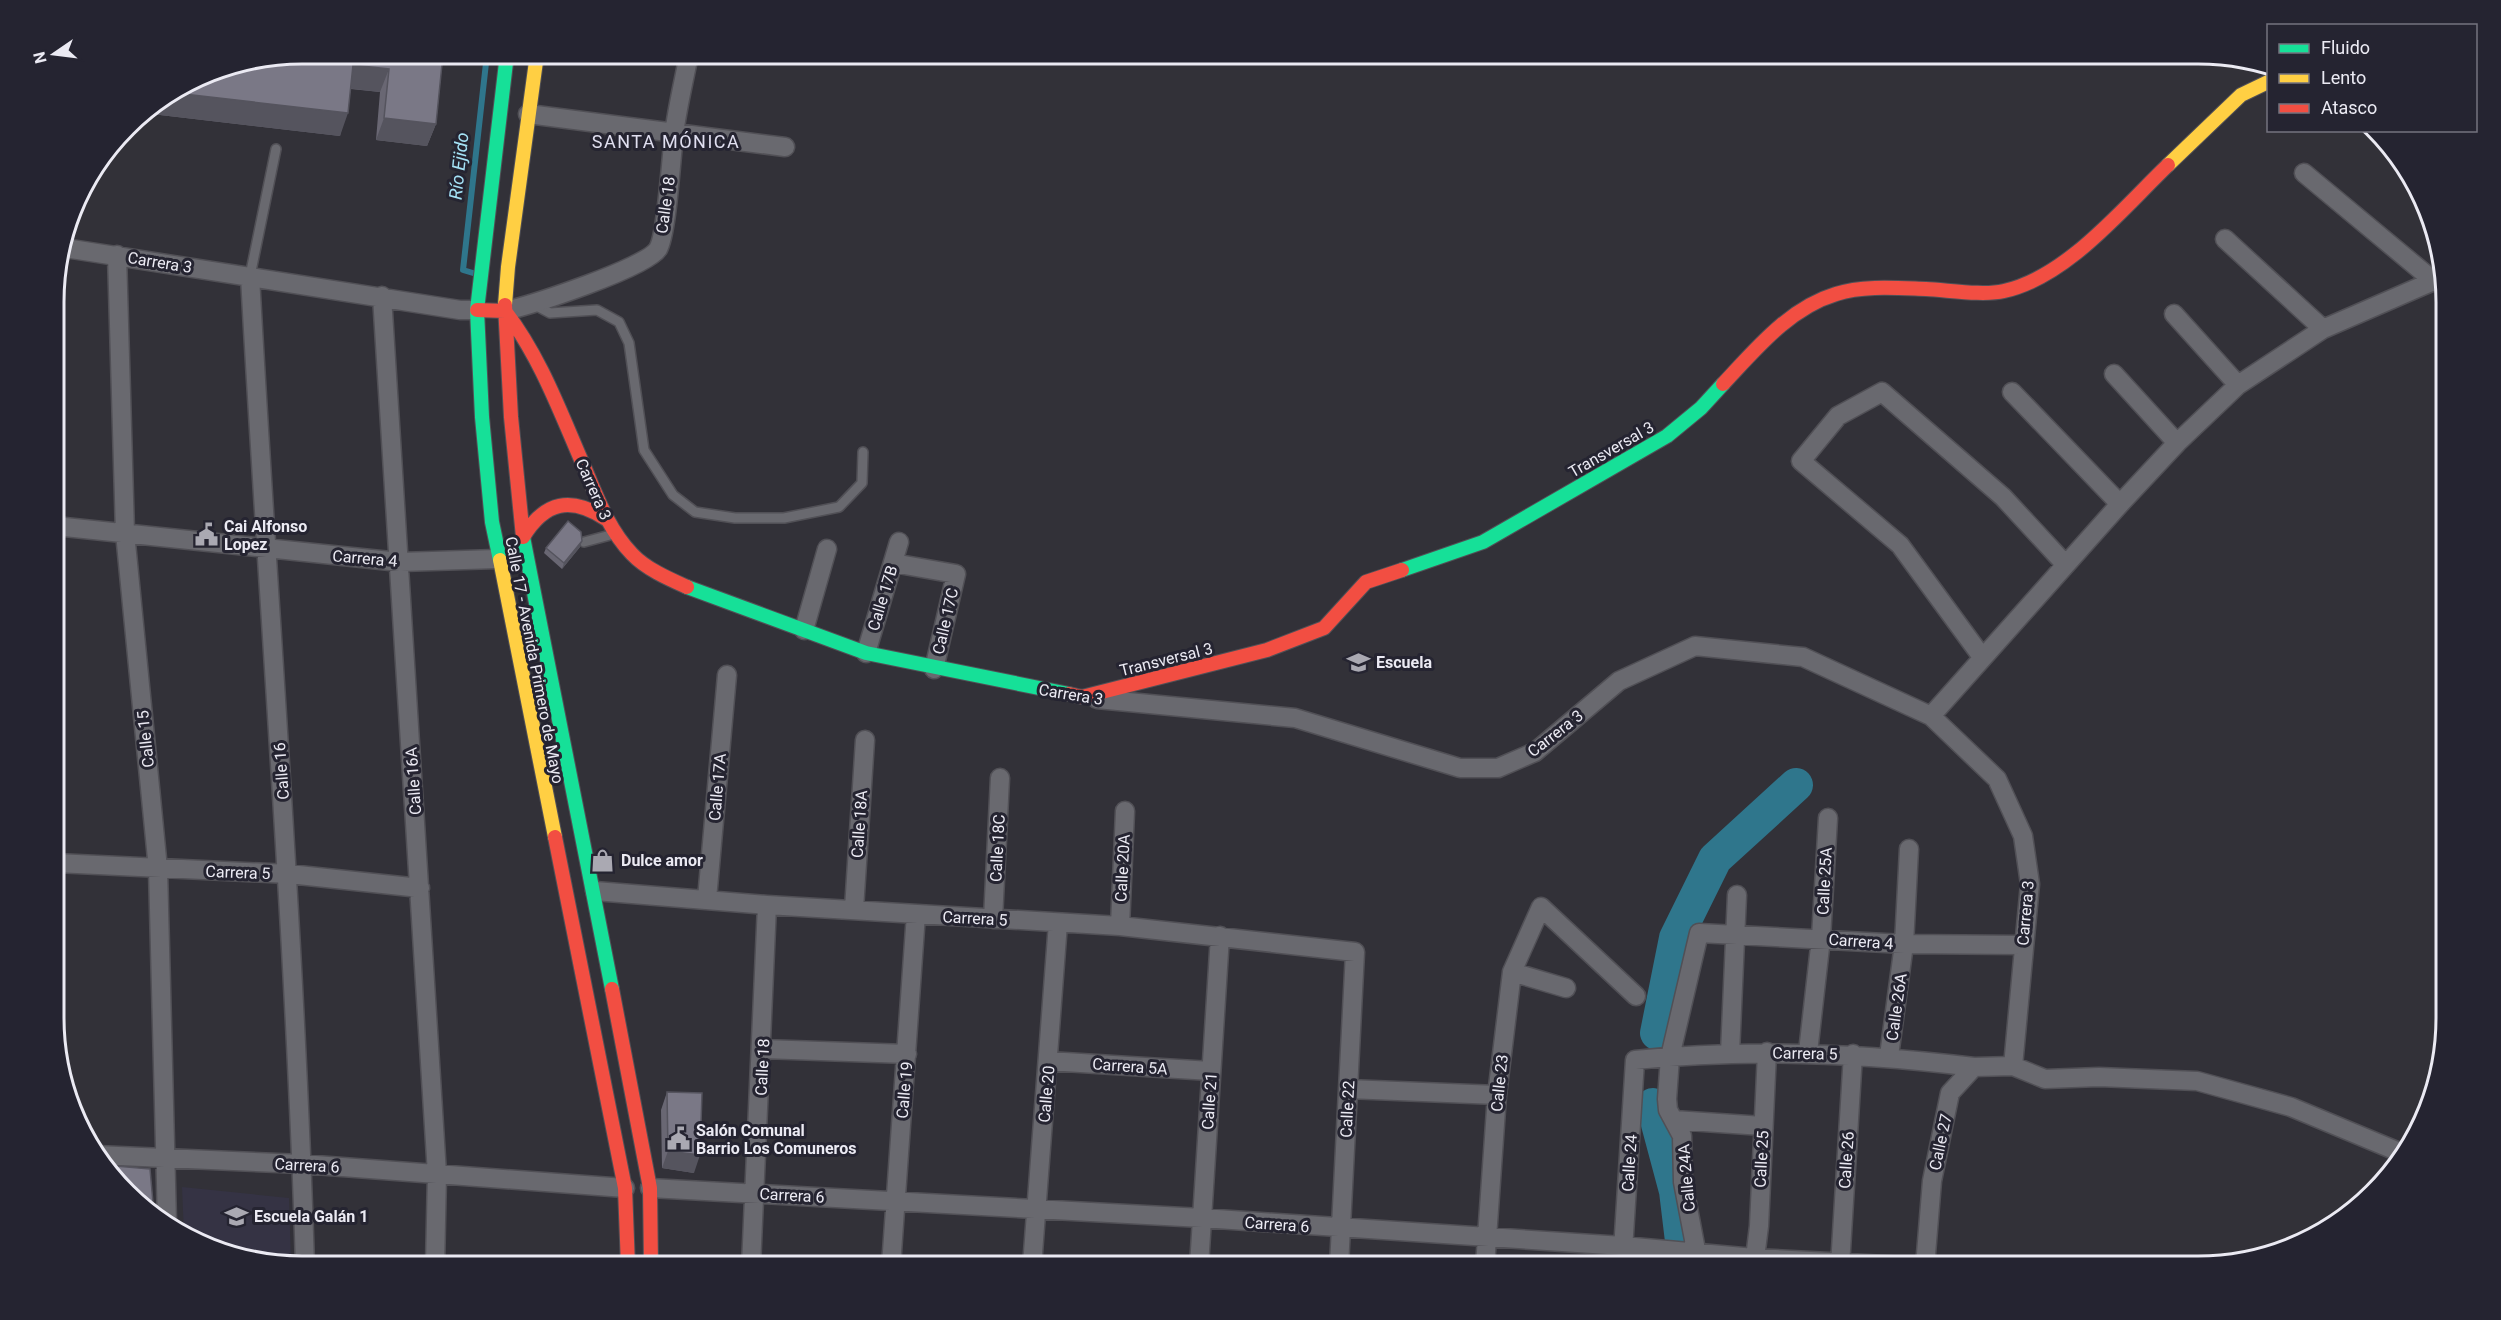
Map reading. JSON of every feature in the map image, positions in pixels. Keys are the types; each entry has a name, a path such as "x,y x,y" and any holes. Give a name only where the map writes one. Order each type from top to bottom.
{"main road":[{"name":"Calle 17 - Avenida Primero de Mayo","path":"506,64 469,310 482,417 491,560 625,1188 628,1256"},
{"name":"Calle 17 - Avenida Primero de Mayo","path":"536,64 505,311 511,417 523,537 531,557 644,1143 650,1188 651,1256"},
{"name":"Transversal 3","path":"1082,697 1267,650 1324,628 1366,582 1483,542 1667,436 1701,408 1767,337 1810,304 1837,293 1887,288 2002,292 2030,282 2072,257 2122,206 2241,95 2267,82"},
{"name":"Carrera 3","path":"469,310 505,311 527,339 544,373 606,519 633,555 665,577 715,599 866,653 934,669 1082,697"},
{"path":"523,537 537,516 559,504 584,506 606,519"}],"street":[{"name":"Calle 18","path":"658,250 663,231 674,132 687,64"},
{"path":"528,114 785,147"},
{"path":"2304,173 2434,275"},
{"path":"2225,238 2323,329"},
{"name":"Carrera 3","path":"71,249 469,310"},
{"name":"Carrera 3","path":"505,311 533,304 640,263 658,250"},
{"name":"Calle 15","path":"117,255 125,533 158,869 167,1212"},
{"name":"Calle 16","path":"250,276 265,549 289,874 306,1256"},
{"path":"1931,716 2120,504 2177,443 2238,385 2323,329 2435,281"},
{"name":"Calle 16A","path":"382,296 437,1174 435,1256"},
{"path":"2174,314 2238,385"},
{"path":"2115,374 2177,443"},
{"path":"1982,657 1900,544 1802,461 1838,416 1882,392 2003,497 2065,564"},
{"path":"2012,392 2120,504"},
{"name":"Carrera 4","path":"64,527 400,562 491,560"},
{"name":"Calle 17B","path":"866,653 899,542"},
{"path":"804,630 827,549"},
{"name":"Calle 17C","path":"892,563 956,574 934,669"},
{"name":"Carrera 3","path":"1082,697 1295,718 1460,768 1478,770 1498,768 1535,752 1619,681 1695,646 1803,657 1931,716 1997,778 2023,836 2030,884 2022,945 2013,1066"},
{"name":"Calle 17A","path":"707,899 727,675"},
{"name":"Calle 18A","path":"854,909 865,740"},
{"name":"Calle 18C","path":"993,919 1000,778"},
{"name":"Calle 20A","path":"1120,926 1125,811"},
{"name":"Calle 25A","path":"1808,1052 1821,938 1828,818"},
{"name":"Calle 26A","path":"1889,1056 1904,944 1909,849"},
{"name":"Carrera 5","path":"64,863 289,874 420,888"},
{"name":"Carrera 5","path":"595,891 767,905 1120,926 1355,952"},
{"path":"1730,1053 1737,895"},
{"name":"Calle 18","path":"752,1256 763,1048 767,905"},
{"name":"Calle 23","path":"1485,1256 1497,1095 1512,972 1541,908 1636,996"},
{"name":"Calle 19","path":"891,1256 916,914"},
{"name":"Calle 20","path":"1033,1256 1058,923"},
{"name":"Carrera 4","path":"1670,1056 1699,933 1904,944 2022,945"},
{"name":"Calle 21","path":"1200,1256 1220,936"},
{"name":"Calle 22","path":"1340,1256 1355,952"},
{"path":"1512,972 1566,988"},
{"path":"763,1048 907,1054"},
{"name":"Calle 25","path":"1755,1256 1759,1226 1767,1052"},
{"name":"Carrera 5","path":"1635,1060 1730,1053 1808,1052 1889,1056 1974,1067"},
{"name":"Calle 26","path":"1840,1256 1853,1054"},
{"name":"Calle 24A","path":"1670,1056 1668,1110 1682,1136 1683,1182 1697,1256"},
{"name":"Calle 24","path":"1622,1256 1635,1060"},
{"name":"Carrera 5A","path":"1048,1061 1211,1071"},
{"path":"1974,1067 2013,1066 2045,1079 2100,1077 2197,1081 2291,1107 2396,1151"},
{"name":"Calle 27","path":"1926,1256 1932,1182 1950,1093 1974,1067"},
{"path":"1348,1089 1497,1095"},
{"path":"1674,1120 1763,1126"},
{"name":"Carrera 6","path":"109,1156 302,1164 625,1188"},
{"name":"Carrera 6","path":"650,1188 1202,1218 1623,1246 1692,1256"}],"lane":[{"path":"250,276 276,149"},
{"path":"533,304 550,313 597,310 619,322 629,343 644,450 673,495 695,512 735,518 784,518 839,507 862,483 863,452"},
{"path":"584,542 615,533"}],"shaded area":[{"name":"Escuela Galán 1","path":"182,1187 289,1198 291,1255 256,1251 226,1243 184,1224"}],"building":[{"path":"442,64 436,124 384,118 389,69 353,65 348,113 187,94 226,77 256,69 287,65"},
{"path":"568,521 581,532 582,541 564,563 546,548"},
{"path":"667,1092 702,1093 700,1155 668,1151"},
{"path":"117,1166 150,1169 153,1202 134,1186"}],"waterway":[{"name":"Río Ejido","path":"473,273 463,270 486,64"},
{"path":"1657,1033 1676,938 1715,859 1796,785"},
{"path":"1653,1105 1676,1191 1684,1256"}],"traffic: fast":[{"path":"500,560 492,522 482,417 477,310 506,64"},
{"path":"1402,570 1483,542 1667,436 1701,408 1723,384"},
{"path":"523,537 612,989"},
{"path":"687,587 866,653 1069,694"}],"traffic: slow":[{"path":"505,305 508,267 536,64"},
{"path":"2168,165 2241,95 2267,82"},
{"path":"500,560 555,837"}],"traffic: jam":[{"path":"1723,384 1760,344 1788,320 1819,300 1836,294 1858,289 1881,288 1996,292 2027,283 2050,272 2113,221 2168,165"},
{"path":"505,305 511,417 523,537"},
{"path":"477,310 505,311 529,347 548,384 603,510 623,544 644,564 687,587"},
{"path":"523,537 540,516 560,506 581,507 606,519"},
{"path":"1069,694 1082,697 1267,650 1324,628 1366,582 1402,570"},
{"path":"555,837 625,1188 628,1256"},
{"path":"612,989 650,1188 651,1256"}],"place":[{"name":"Cai Alfonso Lopez","path":"206,535"},
{"name":"Escuela","path":"1358,662"},
{"name":"Dulce amor","path":"603,860"},
{"name":"Salón Comunal Barrio Los Comuneros","path":"678,1139"},
{"name":"Escuela Galán 1","path":"236,1216"}],"district":[{"name":"SANTA MÓNICA","path":"666,142"}]}
